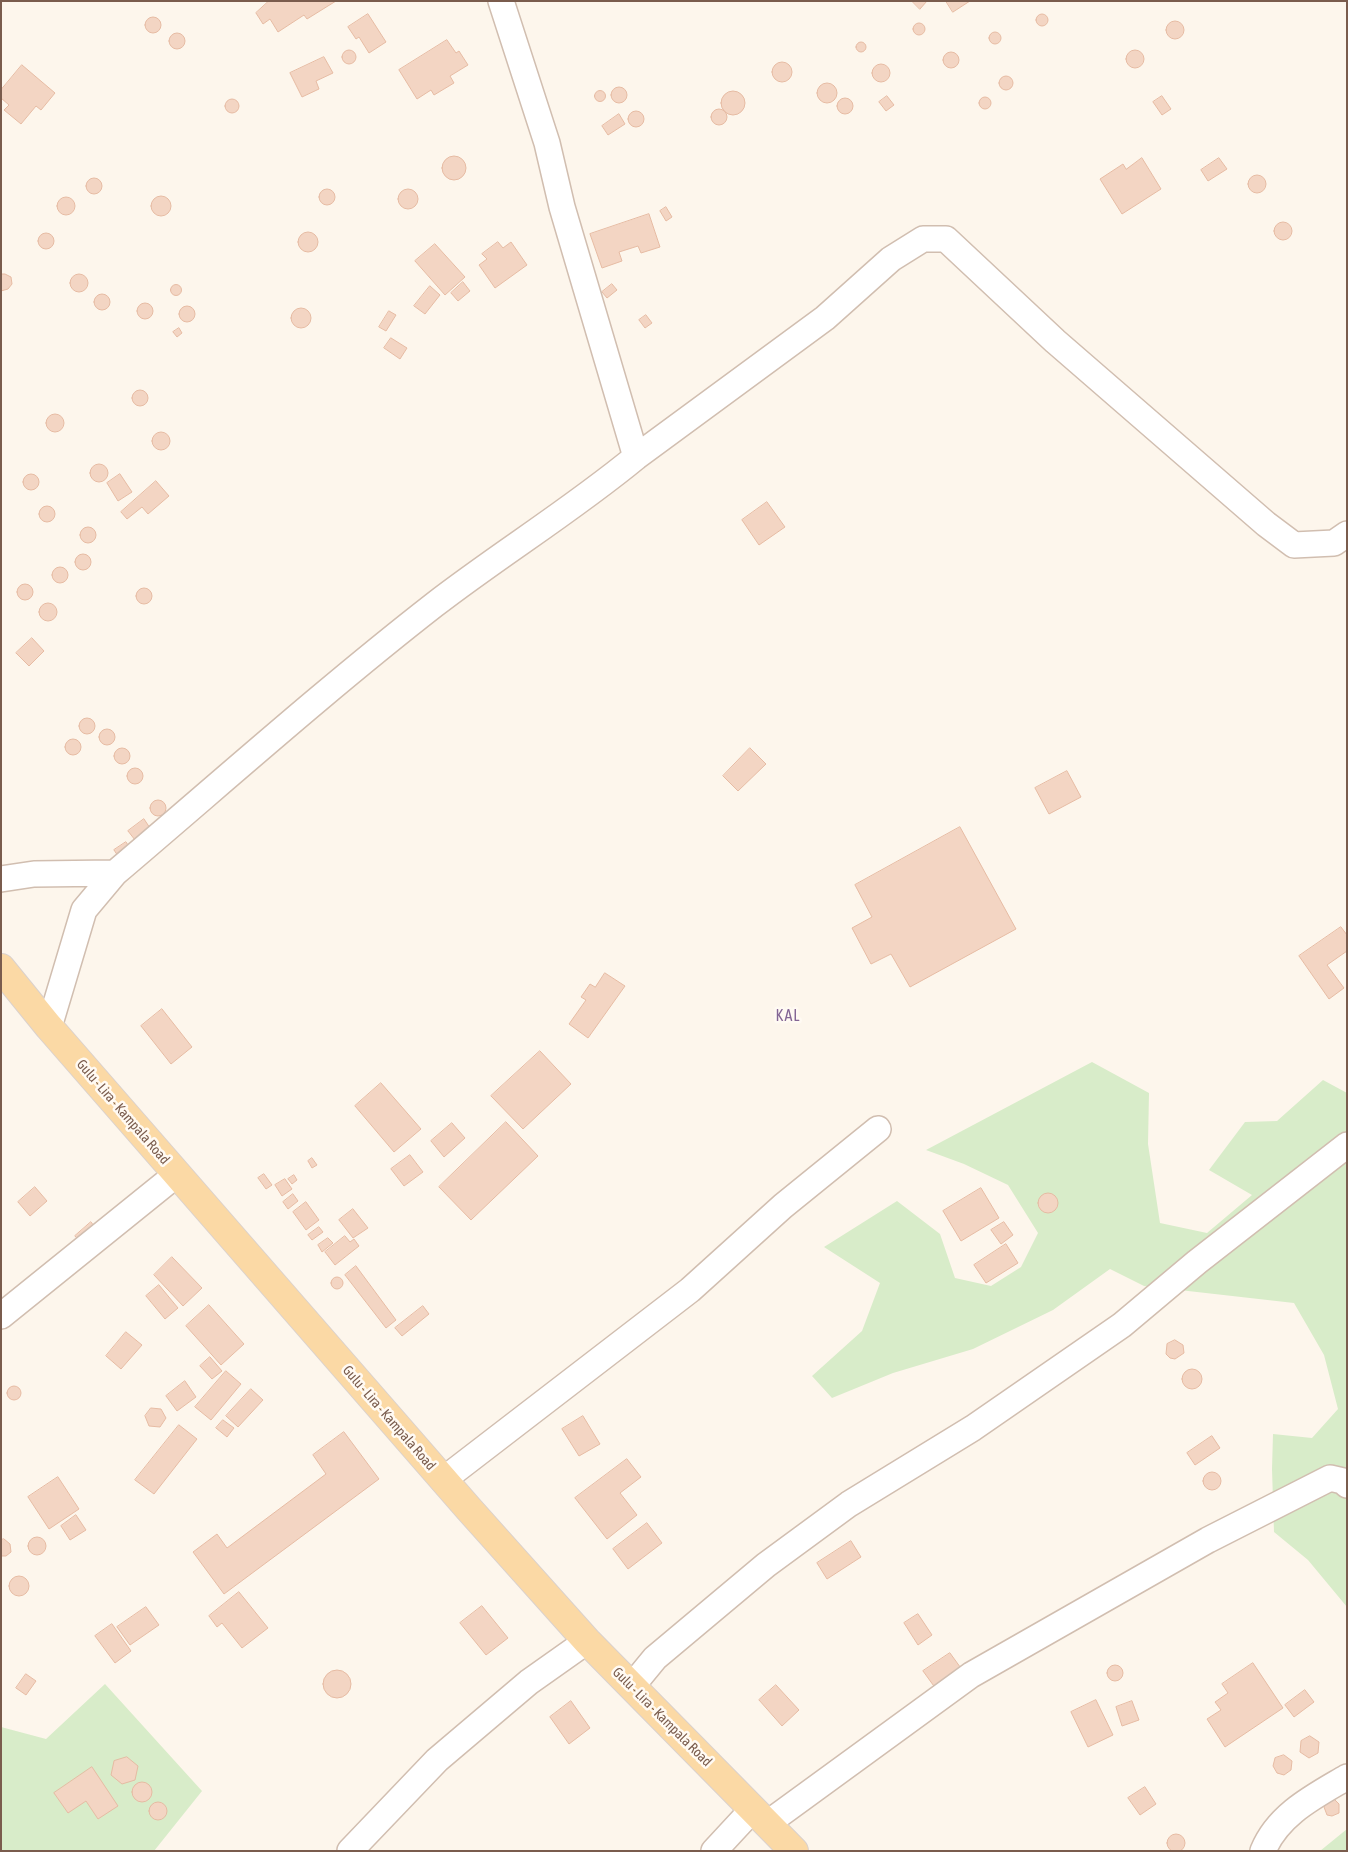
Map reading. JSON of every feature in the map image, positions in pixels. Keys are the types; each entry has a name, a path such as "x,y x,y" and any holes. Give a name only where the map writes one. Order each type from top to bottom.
{"main road":[{"name":"Gulu - Lira - Kampala Road","path":"1,968 49,1027 443,1480 587,1641 794,1851"}],"street":[{"path":"501,1 547,143 562,207 636,457"},
{"path":"49,1027 84,910 115,873 404,629 494,559 610,478 825,318 891,259 923,239 946,239 1055,341 1294,545 1334,543 1347,534"},
{"path":"1,879 34,874 115,873"},
{"path":"443,1480 690,1290 783,1206 878,1129"},
{"path":"632,1686 655,1658 766,1565 849,1504 973,1428 1122,1325 1197,1262 1347,1145"},
{"path":"1,1316 177,1174"},
{"path":"714,1851 760,1816 971,1675 1216,1535 1330,1478 1343,1481 1347,1485"},
{"path":"350,1851 438,1760 529,1682 587,1641"},
{"path":"1263,1851 1267,1840 1285,1818 1303,1804 1347,1777"}],"green space":[{"path":"1092,1062 1149,1093 1148,1144 1160,1223 1207,1233 1252,1195 1209,1170 1245,1122 1277,1121 1323,1080 1347,1093 1347,1607 1308,1560 1274,1532 1273,1434 1312,1438 1338,1409 1324,1355 1294,1303 1144,1286 1110,1269 1053,1310 973,1349 893,1373 832,1398 812,1376 862,1331 880,1283 824,1247 897,1201 940,1234 955,1278 991,1286 1021,1267 1038,1233 1008,1185 964,1164 926,1150"},
{"path":"105,1684 202,1791 154,1851 1,1851 1,1727 46,1739"},
{"path":"1347,1829 1347,1851 1320,1851"}],"building":[{"path":"269,1 336,1 307,19 304,15 278,32 270,19 263,24 256,13"},
{"path":"912,1 927,1 920,9"},
{"path":"946,1 970,1 953,12"},
{"path":"368,14 386,42 369,53 359,37 356,39 348,27"},
{"path":"1044,14 1047,15 1047,25 1040,26 1037,25 1036,18 1037,15"},
{"path":"153,17 159,19 161,25 159,31 153,33 147,31 145,25 147,19"},
{"path":"1171,21 1179,21 1184,26 1182,37 1171,39 1166,34 1166,26"},
{"path":"921,23 924,24 924,34 917,35 914,34 913,27 914,24"},
{"path":"997,32 1000,33 1000,43 993,44 990,43 989,36 990,33"},
{"path":"177,33 183,35 185,41 183,47 177,49 171,47 169,41 171,35"},
{"path":"447,40 456,53 459,51 468,65 450,76 454,83 434,95 431,90 417,99 399,70"},
{"path":"859,42 863,42 866,47 865,51 859,52 856,49 856,45"},
{"path":"349,50 354,52 356,57 354,62 349,64 344,62 342,57 344,52"},
{"path":"1131,50 1139,50 1144,55 1142,66 1131,68 1126,63 1126,55"},
{"path":"951,52 957,54 959,60 957,66 951,68 945,66 943,60 945,54"},
{"path":"324,57 333,73 316,81 319,89 302,97 290,73"},
{"path":"782,62 789,65 792,72 789,79 782,82 775,79 772,72 775,65"},
{"path":"881,64 889,69 890,73 885,81 881,82 873,77 872,73 877,65"},
{"path":"22,65 55,93 41,110 36,106 21,124 4,110 9,105 1,98 1,90"},
{"path":"1006,76 1011,78 1013,83 1011,88 1006,90 1001,88 999,83 1001,78"},
{"path":"827,83 834,86 837,93 834,100 827,103 820,100 817,93 820,86"},
{"path":"616,87 622,87 627,92 625,101 616,103 611,98 611,92"},
{"path":"600,90 606,96 600,102 594,96"},
{"path":"733,91 741,95 745,103 741,111 733,115 725,111 721,103 725,95"},
{"path":"887,96 894,105 886,111 879,102"},
{"path":"1162,96 1171,109 1162,115 1153,102"},
{"path":"987,97 990,98 990,108 983,109 980,108 979,101 980,98"},
{"path":"845,98 851,100 853,106 851,112 845,114 839,112 837,106 839,100"},
{"path":"229,99 235,99 239,106 235,113 229,113 225,109 225,103"},
{"path":"716,109 722,109 727,114 725,123 716,125 711,120 711,114"},
{"path":"633,111 639,111 644,116 642,125 633,127 628,122 628,116"},
{"path":"619,114 625,124 608,135 602,126"},
{"path":"454,156 459,157 465,163 465,173 459,179 454,180 449,179 443,173 442,168 443,163 449,157"},
{"path":"1142,158 1161,189 1122,214 1100,179 1123,164 1126,169"},
{"path":"1219,158 1227,169 1208,181 1201,170"},
{"path":"1253,175 1261,175 1266,180 1264,191 1253,193 1248,188 1248,180"},
{"path":"91,178 97,178 102,183 100,192 91,194 86,189 86,183"},
{"path":"324,189 330,189 335,194 333,203 324,205 319,200 319,194"},
{"path":"408,189 415,192 418,199 415,206 408,209 401,206 398,199 401,192"},
{"path":"161,196 168,199 171,206 168,213 161,216 154,213 151,206 154,199"},
{"path":"62,197 70,197 75,202 73,213 62,215 57,210 57,202"},
{"path":"666,207 672,217 666,221 660,211"},
{"path":"649,214 660,247 641,253 638,246 619,252 622,261 602,268 590,234"},
{"path":"1279,222 1287,222 1292,227 1290,238 1279,240 1274,235 1274,227"},
{"path":"308,232 315,235 318,242 315,249 308,252 301,249 298,242 301,235"},
{"path":"43,233 49,233 54,238 52,247 43,249 38,244 38,238"},
{"path":"498,242 503,248 511,242 527,265 495,288 479,265 487,259 482,254"},
{"path":"435,244 465,277 445,295 415,261"},
{"path":"1,274 11,277 12,284 8,289 1,291"},
{"path":"79,274 85,277 88,283 85,289 79,292 73,289 70,283 73,277"},
{"path":"463,282 470,291 458,301 451,293"},
{"path":"176,284 182,290 176,296 170,290"},
{"path":"612,284 617,290 607,298 602,292"},
{"path":"430,286 440,295 425,314 414,306"},
{"path":"99,294 105,294 110,299 108,308 99,310 94,305 94,299"},
{"path":"142,303 148,303 153,308 151,317 142,319 137,314 137,308"},
{"path":"184,306 190,306 195,311 193,320 184,322 179,317 179,311"},
{"path":"301,308 308,311 311,318 308,325 301,328 294,325 291,318 294,311"},
{"path":"389,311 396,315 386,331 379,327"},
{"path":"646,315 652,323 645,328 639,320"},
{"path":"179,328 182,333 177,337 173,332"},
{"path":"391,338 407,348 400,359 384,348"},
{"path":"140,390 148,398 140,406 132,398"},
{"path":"55,414 61,417 64,423 61,429 55,432 49,429 46,423 49,417"},
{"path":"161,432 167,435 170,441 167,447 161,450 155,447 152,441 155,435"},
{"path":"99,464 105,467 108,473 105,479 99,482 93,479 90,473 93,467"},
{"path":"31,474 37,476 39,482 37,488 31,490 25,488 23,482 25,476"},
{"path":"120,474 132,492 118,501 107,483"},
{"path":"156,481 169,496 148,514 142,507 127,519 121,512"},
{"path":"767,502 785,527 759,545 742,520"},
{"path":"47,506 55,514 47,522 39,514"},
{"path":"88,527 96,535 88,543 80,535"},
{"path":"83,554 91,562 83,570 75,562"},
{"path":"60,567 66,569 68,575 66,581 60,583 54,581 52,575 54,569"},
{"path":"25,584 31,586 33,592 31,598 25,600 19,598 17,592 19,586"},
{"path":"144,588 150,590 152,596 150,602 144,604 138,602 136,596 138,590"},
{"path":"48,603 54,606 57,612 54,618 48,621 42,618 39,612 42,606"},
{"path":"32,638 44,651 29,666 16,653"},
{"path":"87,718 93,720 95,726 93,732 87,734 81,732 79,726 81,720"},
{"path":"107,729 113,731 115,737 113,743 107,745 101,743 99,737 101,731"},
{"path":"73,739 81,747 73,755 65,747"},
{"path":"122,748 128,750 130,756 128,762 122,764 116,762 114,756 116,750"},
{"path":"750,748 766,764 738,791 723,776"},
{"path":"135,768 141,770 143,776 141,782 135,784 129,782 127,776 129,770"},
{"path":"1067,771 1081,797 1049,814 1035,788"},
{"path":"158,800 164,802 166,808 164,814 158,816 152,814 150,808 152,802"},
{"path":"144,819 150,828 135,840 128,831"},
{"path":"960,827 1016,929 910,987 891,954 871,964 852,928 872,917 855,885"},
{"path":"126,842 130,848 118,856 114,850"},
{"path":"1341,927 1347,935 1347,951 1327,965 1344,988 1329,999 1299,956"},
{"path":"605,973 625,986 588,1038 569,1024 586,1000 581,997 590,984 595,987"},
{"path":"162,1009 192,1047 171,1064 141,1026"},
{"path":"540,1051 571,1084 523,1129 491,1096"},
{"path":"381,1083 421,1129 394,1152 355,1106"},
{"path":"506,1122 538,1156 471,1220 439,1187"},
{"path":"452,1123 465,1138 444,1157 431,1141"},
{"path":"410,1155 423,1172 404,1186 391,1169"},
{"path":"312,1158 317,1165 312,1168 308,1161"},
{"path":"264,1174 272,1185 266,1189 258,1178"},
{"path":"294,1175 297,1180 292,1184 288,1179"},
{"path":"285,1179 292,1189 282,1196 275,1185"},
{"path":"35,1187 47,1201 30,1216 18,1202"},
{"path":"981,1188 999,1218 961,1241 943,1211"},
{"path":"1048,1193 1055,1196 1058,1203 1055,1210 1048,1213 1041,1210 1038,1203 1041,1196"},
{"path":"293,1194 298,1201 288,1209 283,1202"},
{"path":"306,1202 319,1220 306,1230 293,1212"},
{"path":"353,1209 368,1228 353,1238 339,1220"},
{"path":"91,1222 98,1231 82,1244 75,1236"},
{"path":"1004,1222 1013,1235 1001,1244 991,1230"},
{"path":"319,1227 323,1232 312,1240 308,1235"},
{"path":"345,1236 350,1242 354,1239 359,1246 335,1265 325,1252"},
{"path":"328,1238 333,1243 322,1252 318,1245"},
{"path":"1006,1244 1018,1263 986,1283 974,1265"},
{"path":"172,1257 202,1288 183,1306 154,1275"},
{"path":"356,1266 396,1320 386,1328 345,1275"},
{"path":"335,1277 339,1277 343,1283 339,1289 335,1289 331,1285 331,1281"},
{"path":"159,1285 178,1308 165,1319 146,1296"},
{"path":"209,1305 244,1344 221,1365 186,1326"},
{"path":"423,1306 429,1314 402,1336 395,1328"},
{"path":"126,1332 142,1345 121,1369 106,1356"},
{"path":"1175,1340 1183,1345 1184,1353 1175,1359 1170,1358 1166,1354 1167,1344"},
{"path":"210,1357 222,1371 212,1379 200,1366"},
{"path":"1192,1369 1199,1372 1202,1379 1199,1386 1192,1389 1185,1386 1182,1379 1185,1372"},
{"path":"226,1371 241,1384 211,1420 195,1407"},
{"path":"185,1381 196,1397 177,1411 166,1396"},
{"path":"11,1386 17,1386 21,1393 17,1400 11,1400 7,1396 7,1390"},
{"path":"251,1389 263,1400 238,1427 226,1416"},
{"path":"151,1408 161,1409 166,1418 160,1427 149,1426 145,1416"},
{"path":"583,1416 600,1444 579,1456 562,1429"},
{"path":"223,1420 234,1428 227,1437 216,1428"},
{"path":"179,1425 197,1439 154,1494 135,1480"},
{"path":"344,1432 379,1479 224,1594 193,1552 217,1534 227,1548 326,1474 313,1455"},
{"path":"1212,1436 1220,1448 1195,1465 1187,1453"},
{"path":"627,1459 641,1477 620,1493 637,1515 607,1539 575,1498"},
{"path":"1212,1472 1218,1475 1221,1481 1218,1487 1212,1490 1206,1487 1203,1481 1206,1475"},
{"path":"58,1477 79,1509 49,1529 28,1497"},
{"path":"76,1515 86,1530 70,1540 61,1526"},
{"path":"647,1523 662,1543 628,1569 613,1549"},
{"path":"37,1537 43,1540 46,1546 43,1552 37,1555 31,1552 28,1546 31,1540"},
{"path":"4,1539 10,1544 11,1552 6,1556 1,1556 1,1540"},
{"path":"851,1541 861,1557 827,1579 817,1563"},
{"path":"19,1576 26,1579 29,1586 26,1593 19,1596 12,1593 9,1586 12,1579"},
{"path":"239,1592 268,1628 242,1648 222,1623 217,1627 209,1616"},
{"path":"482,1606 508,1638 486,1655 460,1623"},
{"path":"146,1607 159,1625 130,1645 117,1627"},
{"path":"918,1614 932,1635 918,1645 904,1623"},
{"path":"112,1624 131,1651 115,1663 95,1636"},
{"path":"950,1653 963,1671 936,1689 923,1671"},
{"path":"1253,1663 1283,1708 1225,1747 1207,1719 1221,1710 1215,1702 1228,1693 1222,1684"},
{"path":"1115,1665 1121,1667 1123,1673 1121,1679 1115,1681 1109,1679 1107,1673 1109,1667"},
{"path":"337,1670 347,1674 351,1684 347,1694 337,1698 327,1694 323,1684 327,1674"},
{"path":"26,1674 36,1681 26,1695 16,1688"},
{"path":"776,1685 799,1710 782,1726 759,1700"},
{"path":"1305,1690 1314,1702 1294,1717 1285,1705"},
{"path":"1096,1700 1113,1735 1088,1747 1071,1712"},
{"path":"571,1701 590,1728 569,1744 550,1717"},
{"path":"1132,1701 1139,1720 1122,1726 1116,1707"},
{"path":"1310,1736 1319,1742 1318,1753 1309,1758 1300,1752 1301,1741"},
{"path":"1284,1755 1292,1761 1291,1770 1284,1775 1277,1773 1273,1766 1275,1758"},
{"path":"127,1757 138,1766 135,1780 122,1784 111,1775 114,1761"},
{"path":"92,1767 118,1806 98,1819 86,1801 68,1813 54,1793"},
{"path":"142,1782 149,1785 152,1792 149,1799 142,1802 135,1799 132,1792 135,1785"},
{"path":"1145,1787 1156,1804 1140,1815 1128,1798"},
{"path":"1335,1800 1339,1804 1339,1813 1332,1816 1327,1815 1324,1807 1326,1803"},
{"path":"154,1802 162,1802 167,1807 165,1818 154,1820 149,1815 149,1807"},
{"path":"1172,1834 1180,1834 1185,1839 1183,1850 1172,1852 1167,1847 1167,1839"}],"district":[{"name":"KAL","path":"788,1016"}]}
